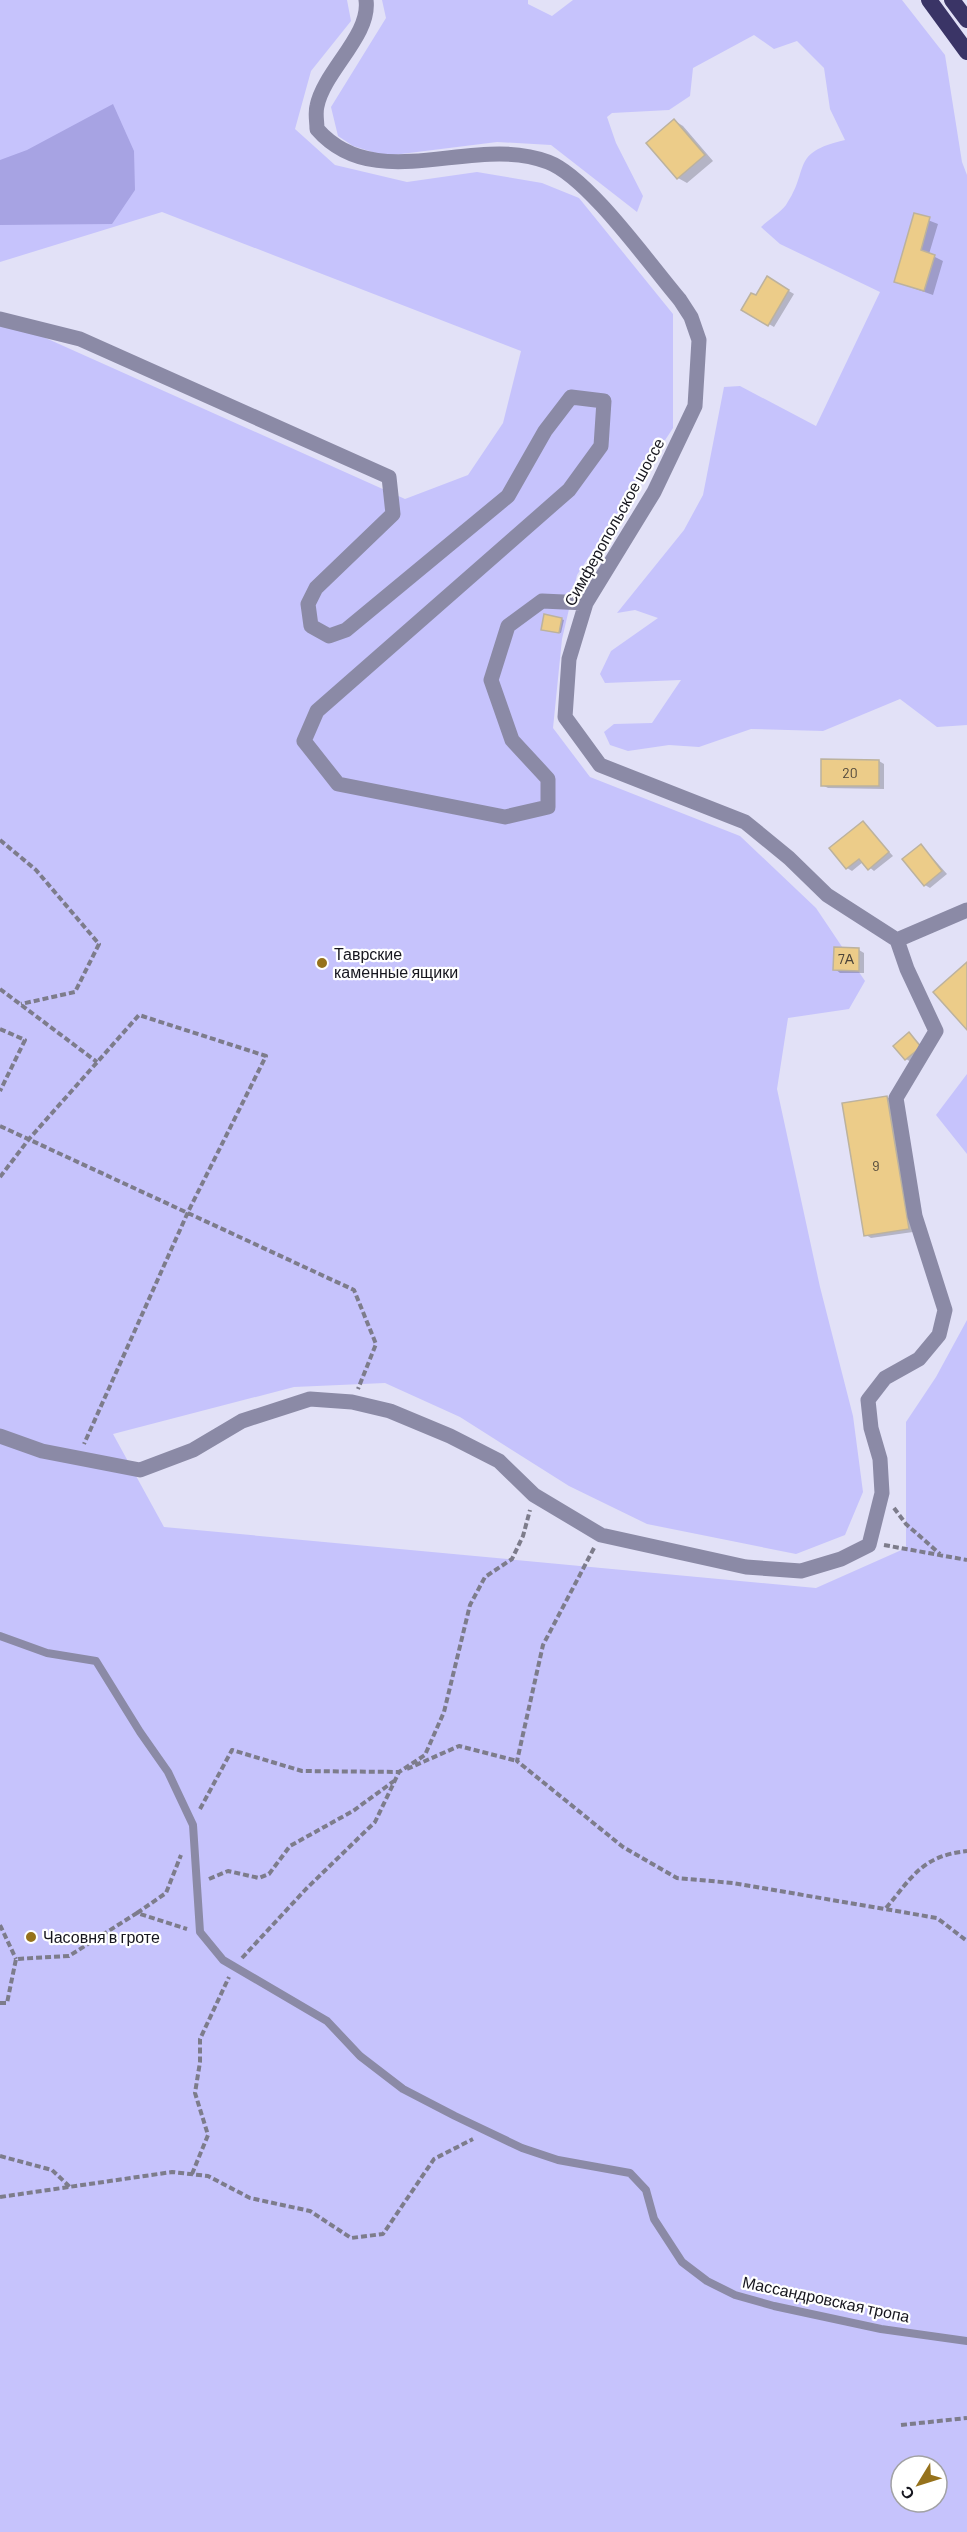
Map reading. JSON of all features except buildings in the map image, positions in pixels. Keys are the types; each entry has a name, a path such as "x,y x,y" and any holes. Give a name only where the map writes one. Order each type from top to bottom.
{"highway":[{"path":"929,0 967,52"},
{"path":"952,0 967,21"}],"street":[{"name":"Симферопольское шоссе","path":"366,0 367,16 330,78 317,105 316,129 331,145 357,158 392,162 520,153 550,162 585,188 680,300 691,317 699,340 695,406 654,492 586,603 569,659 565,717 600,765 745,822 789,858 827,895 897,940"},
{"path":"0,319 80,339 389,477 393,514 316,588 308,604 311,626 329,636 346,630 508,496 545,431 571,397 604,401 601,446 569,490 317,711 304,741 338,783 506,817 548,807 548,779 512,740 491,680 508,626 542,602 586,603"},
{"path":"0,1436 42,1452 140,1470 193,1450 242,1421 276,1410 310,1400 352,1402 390,1411 450,1436 499,1461 534,1495 601,1535 746,1567 801,1570 841,1559 869,1545 882,1492 880,1459 871,1428 868,1400 885,1378 919,1359 939,1335 945,1310 915,1216 896,1098 936,1030 907,969 897,940 967,910"}],"lane":[{"path":"0,1636 46,1653 96,1661 168,1772 193,1825 200,1932"},
{"name":"Массандровская тропа","path":"200,1932 223,1960 327,2020 360,2056 403,2089 522,2148 558,2160 630,2173 646,2190 654,2219 682,2262 707,2281 735,2295 774,2306 881,2329 967,2341"}],"path":[{"path":"0,840 36,870 99,944 75,992 21,1004"},
{"path":"0,989 97,1062"},
{"path":"0,1177 29,1139 139,1015 266,1056 188,1212 78,1458"},
{"path":"0,1029 25,1040 0,1091"},
{"path":"0,1126 354,1290 376,1344 352,1402"},
{"path":"882,1492 906,1524 940,1554"},
{"path":"192,2174 208,2135 195,2093 200,2062 200,2039 236,1967 306,1889 375,1822 399,1772 425,1755 444,1712 470,1605 485,1577 512,1559 523,1536 534,1495"},
{"path":"517,1761 543,1645 601,1535"},
{"path":"869,1545 897,1546 967,1560"},
{"path":"16,1959 69,1956 166,1893 208,1792 232,1750 302,1771 399,1772 459,1746 517,1761 623,1847 677,1878 733,1883 937,1918 967,1941"},
{"path":"197,1889 208,1880 228,1871 260,1878 269,1874 290,1846 352,1811 396,1779"},
{"path":"886,1908 923,1864 948,1853 967,1851"},
{"path":"137,1913 200,1932"},
{"path":"0,1925 16,1959 7,2003 0,2003"},
{"path":"0,2197 172,2172 208,2176 250,2198 310,2211 351,2238 383,2234 434,2159 489,2131"},
{"path":"0,2156 52,2170 70,2188"},
{"path":"901,2425 967,2418"}],"shaded area":[{"path":"0,0 347,0 351,21 311,71 295,129 335,165 407,182 477,172 542,183 579,198 673,314 673,428 577,575 562,639 553,728 590,777 740,836 816,908 865,981 849,1009 788,1018 777,1089 820,1287 853,1416 863,1492 845,1535 796,1554 647,1524 569,1486 460,1417 385,1383 294,1387 113,1434 164,1527 816,1588 906,1548 906,1422 936,1377 967,1320 967,2532 0,2532 0,322 30,331 405,499 468,475 503,423 521,351 162,212 0,262"},
{"path":"382,0 528,0 528,4 552,16 573,0 902,0 945,55 962,162 967,175 967,725 937,727 900,699 823,731 751,729 699,747 669,745 628,751 610,745 604,732 614,724 652,723 681,680 605,683 600,674 611,651 658,618 635,610 617,613 684,530 703,495 724,387 740,386 816,426 880,292 780,244 761,227 786,205 808,157 816,150 845,140 830,109 824,68 797,41 774,49 754,35 693,68 690,96 669,110 612,113 607,117 616,143 643,196 637,212 551,145 497,142 385,156 353,146 338,136 331,107 386,18"},
{"path":"113,104 134,151 135,190 112,224 0,225 0,160 27,150"},
{"path":"967,1074 967,1154 936,1115"}],"place":[{"name":"Таврские каменные ящики","path":"322,963"},
{"name":"Часовня в гроте","path":"31,1937"}]}
